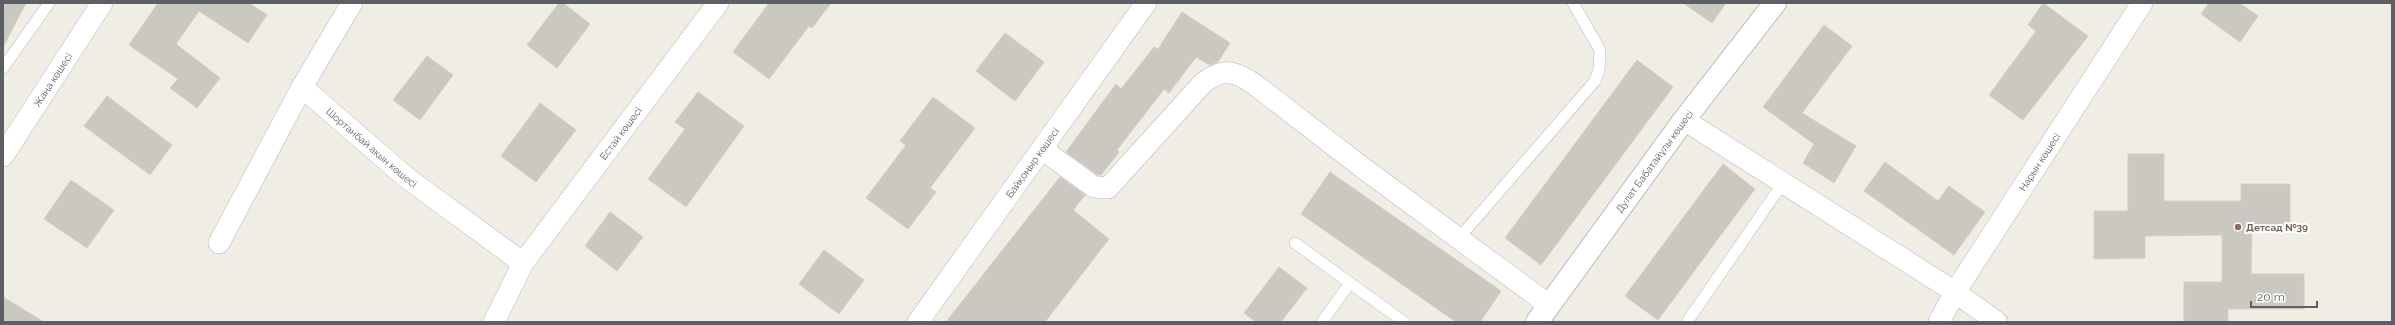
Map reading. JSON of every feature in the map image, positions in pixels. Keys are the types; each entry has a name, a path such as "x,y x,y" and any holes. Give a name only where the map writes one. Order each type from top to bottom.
{"street":[{"name":"Жаңа көшесі","path":"3,156 102,3"},
{"path":"219,243 302,87 352,3"},
{"name":"Естай көшесі","path":"494,322 523,263 718,3"},
{"name":"Байқоңыр көшесі","path":"918,322 1146,3"},
{"name":"Дулат Бабатайұлы көшесі","path":"1543,313 1684,120 1775,3"},
{"name":"Нарын көшесі","path":"1939,322 1955,292 2142,3"},
{"path":"1042,149 1094,187 1108,188 1203,83 1217,73 1229,72 1242,76 1459,238 1543,313"},
{"name":"Шортанбай ақын көшесі","path":"302,87 407,178 523,263"},
{"path":"1684,120 1955,292 1997,322"}],"lane":[{"path":"3,68 49,3"},
{"path":"1459,238 1595,81 1599,70 1600,50 1573,3"},
{"path":"1687,322 1783,183"},
{"path":"1295,244 1404,322"},
{"path":"1322,322 1350,283"}],"building":[{"path":"3,3 26,3 3,47"},
{"path":"158,3 249,3 267,15 248,43 199,11 176,44 220,78 197,108 170,88 178,79 129,45"},
{"path":"559,3 563,3 590,24 557,68 527,45"},
{"path":"769,3 831,3 812,28 809,26 769,79 733,52"},
{"path":"1683,3 1726,3 1712,23"},
{"path":"2043,3 2088,36 2023,120 1989,95 2036,31 2028,25"},
{"path":"2209,3 2239,3 2258,16 2240,42 2201,14"},
{"path":"1182,12 1230,43 1218,62 1210,65 1196,57 1169,93 1164,89 1117,150 1119,152 1101,175 1098,175 1066,152 1116,84 1121,89 1154,47 1158,49"},
{"path":"1824,25 1852,46 1802,113 1856,146 1834,183 1803,163 1814,144 1763,107"},
{"path":"1005,33 1044,62 1015,101 976,71"},
{"path":"427,56 453,75 420,120 393,100"},
{"path":"1637,60 1673,87 1541,265 1505,238"},
{"path":"698,92 744,126 686,207 648,179 685,129 675,122"},
{"path":"107,96 172,145 150,175 84,126"},
{"path":"933,97 975,128 930,188 936,192 908,229 866,198 906,145 900,141"},
{"path":"540,103 576,130 536,182 501,156"},
{"path":"2128,154 2164,154 2164,201 2241,201 2241,184 2290,184 2290,228 2252,229 2251,274 2304,274 2304,309 2228,309 2228,322 2184,322 2184,282 2222,282 2222,235 2145,236 2145,258 2094,259 2094,211 2128,211"},
{"path":"1885,162 1938,201 1949,186 1985,212 1954,255 1864,191"},
{"path":"1723,164 1755,189 1658,320 1625,296"},
{"path":"1330,172 1501,291 1480,322 1456,322 1301,214"},
{"path":"1060,177 1085,195 1073,210 1109,239 1045,322 946,322"},
{"path":"71,180 114,210 87,248 44,219"},
{"path":"610,212 643,237 617,271 585,246"},
{"path":"824,250 864,280 839,314 799,284"},
{"path":"1279,267 1307,288 1281,322 1256,322 1244,313"},
{"path":"3,297 44,322 3,322"}],"place":[{"name":"Детсад №39","path":"2238,227"}]}
